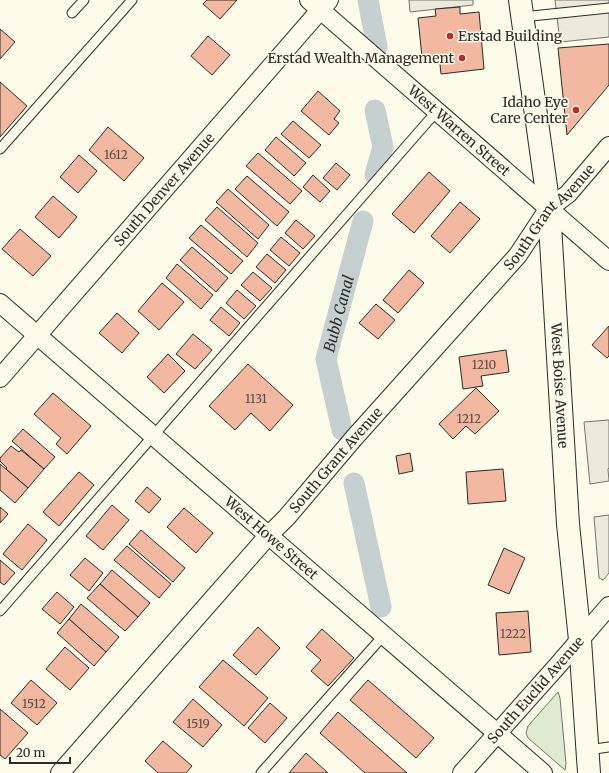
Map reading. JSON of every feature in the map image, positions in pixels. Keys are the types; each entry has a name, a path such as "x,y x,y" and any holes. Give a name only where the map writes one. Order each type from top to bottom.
{"street":[{"name":"West Warren Street","path":"319,3 437,111 609,261"},
{"name":"South Denver Avenue","path":"0,378 319,3"},
{"name":"West Boise Avenue","path":"521,9 549,208 568,524 580,640 586,750 589,773"},
{"name":"South Grant Avenue","path":"60,773 268,536 287,517 354,438 518,255 549,208 568,194 609,146"},
{"name":"West Howe Street","path":"0,303 543,773"},
{"name":"South Euclid Avenue","path":"462,773 609,606"}],"lane":[{"path":"72,14 84,0"},
{"path":"0,149 132,0"},
{"path":"521,9 609,8"},
{"path":"0,611 437,111"},
{"path":"261,773 384,635"},
{"path":"586,750 609,747"}],"green space":[{"path":"558,692 560,698 566,764 565,770 528,738 526,733 528,726"}],"shaded area":[{"path":"409,0 473,0 473,5 410,12"},
{"path":"555,0 609,0 609,37 560,42"},
{"path":"609,420 609,481 590,484 584,422"},
{"path":"609,515 609,573 603,580 599,578 594,517"}],"building":[{"path":"207,0 237,0 220,19 203,4"},
{"name":"Erstad Building","path":"460,7 460,14 479,12 484,69 441,74 439,55 422,57 418,18 436,16 435,9"},
{"path":"0,29 15,42 0,59"},
{"path":"208,36 230,55 212,75 191,56"},
{"name":"Idaho Eye Care Center","path":"609,44 609,85 567,135 558,48"},
{"path":"0,82 27,106 0,137"},
{"path":"318,91 340,111 334,119 339,123 329,135 301,111"},
{"path":"293,121 321,145 309,158 281,134"},
{"path":"108,127 144,158 124,181 89,150"},
{"path":"276,137 306,163 294,176 265,150"},
{"path":"258,153 302,191 290,204 246,166"},
{"path":"79,155 97,171 78,193 60,177"},
{"path":"336,163 350,175 337,190 323,178"},
{"path":"429,172 450,191 414,233 392,214"},
{"path":"313,175 330,191 320,202 303,187"},
{"path":"247,176 289,212 277,226 235,189"},
{"path":"228,189 269,225 258,239 216,202"},
{"path":"53,196 77,217 59,238 35,217"},
{"path":"460,202 480,219 450,253 431,236"},
{"path":"217,207 258,243 247,257 205,220"},
{"path":"296,220 315,236 303,249 285,233"},
{"path":"201,225 243,261 231,274 189,238"},
{"path":"20,229 51,256 33,276 2,249"},
{"path":"281,237 300,253 289,266 270,250"},
{"path":"192,247 228,278 216,292 180,260"},
{"path":"267,254 286,270 275,283 256,267"},
{"path":"177,264 213,295 201,309 166,278"},
{"path":"409,270 424,283 398,313 383,300"},
{"path":"253,272 272,288 260,301 241,285"},
{"path":"162,283 184,302 159,330 138,311"},
{"path":"237,290 256,306 244,319 226,303"},
{"path":"376,304 395,320 378,339 359,323"},
{"path":"221,307 240,323 229,336 210,320"},
{"path":"117,313 139,333 122,353 99,333"},
{"path":"609,326 609,356 607,358 592,345"},
{"path":"193,334 212,350 195,369 176,354"},
{"path":"506,350 509,372 481,376 483,386 463,389 459,357"},
{"path":"168,354 185,371 164,393 147,377"},
{"path":"248,364 293,405 270,431 251,413 235,430 209,406"},
{"path":"476,388 499,411 475,434 466,426 453,439 439,424"},
{"path":"53,393 91,426 67,454 56,444 61,438 34,414"},
{"path":"23,429 55,457 44,469 12,441"},
{"path":"11,446 19,452 21,450 44,469 28,488 6,469 7,468 0,461 0,458"},
{"path":"410,453 413,471 399,474 396,456"},
{"path":"0,464 28,488 15,503 0,490"},
{"path":"503,469 506,501 468,504 466,472"},
{"path":"79,472 94,485 59,526 43,512"},
{"path":"147,487 161,499 149,513 135,501"},
{"path":"112,505 129,520 103,550 86,536"},
{"path":"0,507 8,514 0,523"},
{"path":"184,508 213,533 196,553 167,527"},
{"path":"28,524 47,540 22,570 3,554"},
{"path":"141,530 185,568 173,582 129,544"},
{"path":"127,546 171,584 159,598 114,560"},
{"path":"504,548 525,558 509,594 488,585"},
{"path":"85,558 103,573 89,591 70,575"},
{"path":"0,560 15,573 4,585 0,582"},
{"path":"112,570 150,603 138,617 100,584"},
{"path":"100,584 138,617 125,631 87,598"},
{"path":"57,592 74,607 60,624 42,609"},
{"path":"81,604 119,637 106,652 69,619"},
{"path":"528,611 531,652 499,655 496,613"},
{"path":"69,619 106,652 94,666 57,633"},
{"path":"258,627 280,648 256,675 233,655"},
{"path":"322,629 354,658 328,686 311,671 321,660 306,647"},
{"path":"65,647 89,668 70,690 46,669"},
{"path":"223,660 268,698 244,726 199,687"},
{"path":"31,680 57,703 37,725 11,703"},
{"path":"368,680 434,738 416,758 350,700"},
{"path":"193,699 222,725 203,747 173,722"},
{"path":"270,703 287,718 265,743 248,728"},
{"path":"0,709 28,733 5,759 0,755"},
{"path":"338,712 407,773 365,773 320,733"},
{"path":"163,741 192,766 186,773 158,773 145,761"},
{"path":"306,753 328,773 289,773"}],"waterway":[{"name":"Bubb Canal","path":"368,0 377,47"},
{"name":"Bubb Canal","path":"375,110 383,147 375,175"},
{"name":"Bubb Canal","path":"342,430 326,359 363,221"},
{"name":"Bubb Canal","path":"354,483 381,607"}],"place":[{"name":"Erstad Building","path":"450,36"},
{"name":"Erstad Wealth Management","path":"462,58"},
{"name":"Idaho Eye Care Center","path":"576,110"}]}
